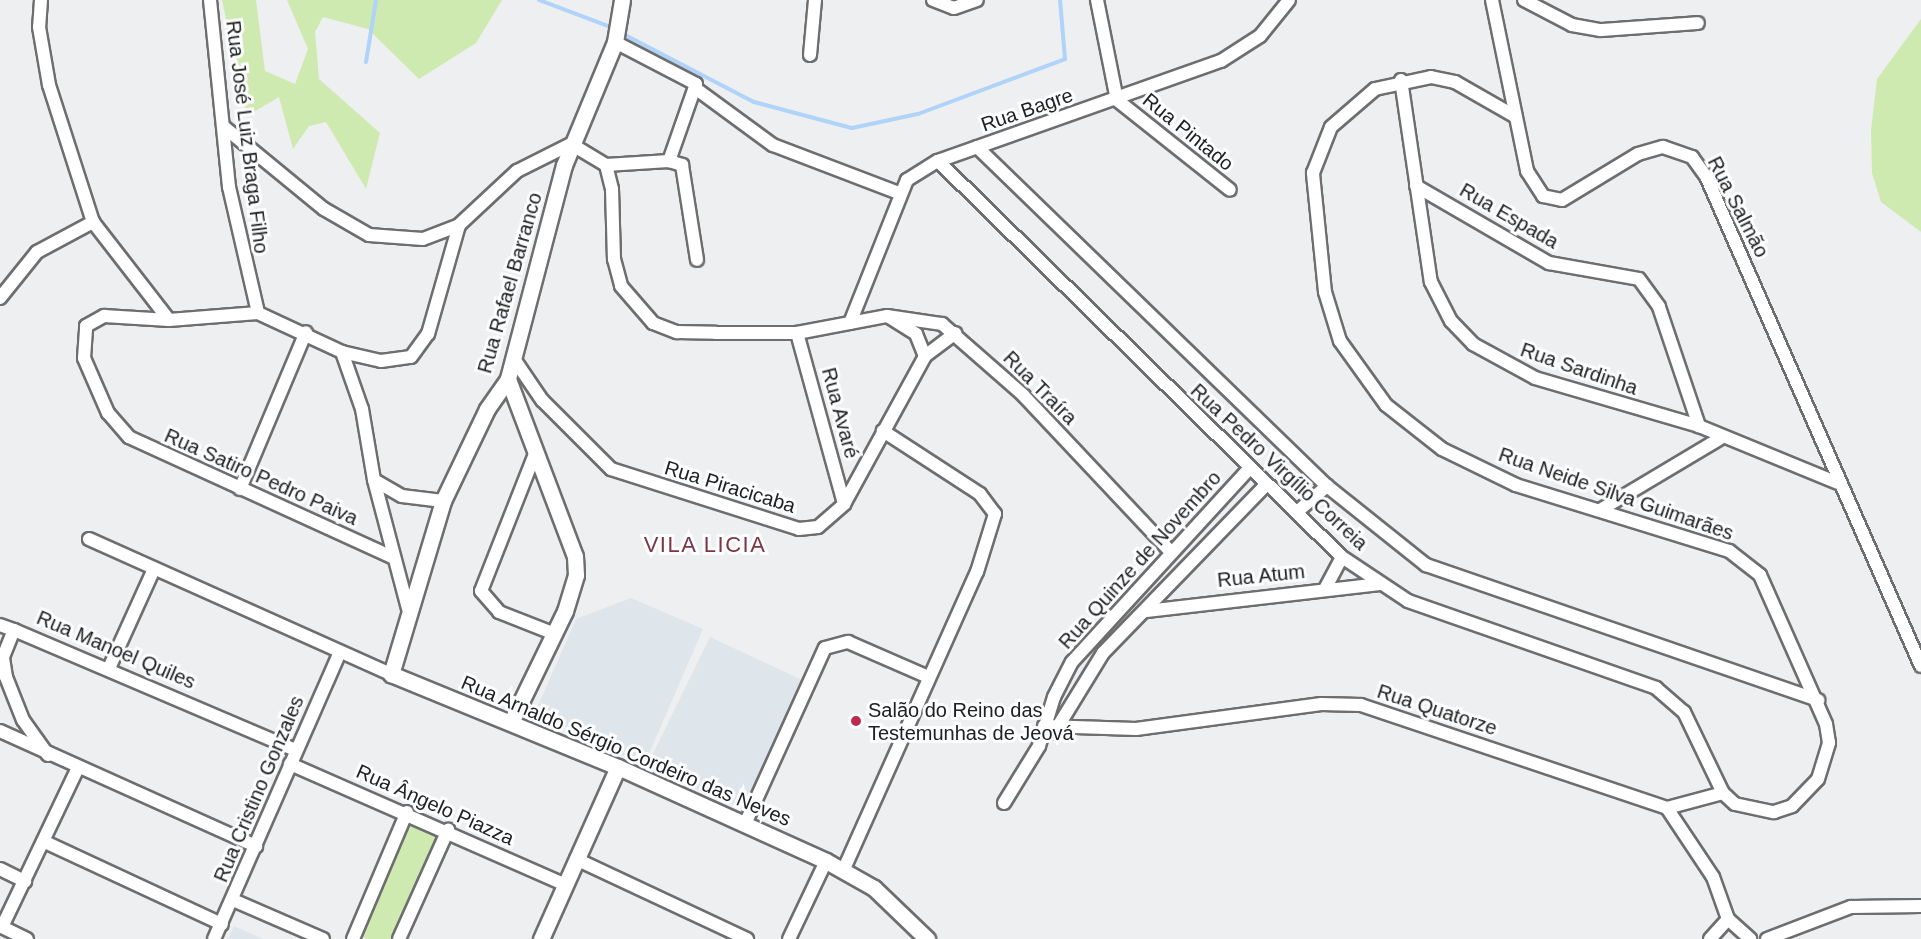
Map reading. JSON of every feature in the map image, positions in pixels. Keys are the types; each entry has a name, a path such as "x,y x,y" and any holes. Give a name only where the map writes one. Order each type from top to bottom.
{"street":[{"path":"41,0 39,27 49,85 93,222 169,320 258,314 306,332 342,352 381,361 420,350 459,225"},
{"name":"Rua José Luiz Braga Filho","path":"210,0 237,236 258,314"},
{"name":"Rua Rafael Barranco","path":"391,674 408,609 443,501 483,417 508,379 571,144 615,42 622,0"},
{"path":"810,56 815,0"},
{"path":"933,0 954,8 976,0"},
{"name":"Rua Pintado","path":"1097,0 1117,100 1230,190"},
{"name":"Rua Bagre","path":"850,323 898,193 907,180 938,161 1117,100 1243,48 1289,0"},
{"name":"Rua Salmão","path":"1492,0 1533,186 1552,200 1575,193 1638,153 1663,147 1692,157 1729,224 1838,483"},
{"path":"1524,0 1572,25 1600,30 1698,23"},
{"path":"615,42 690,76 695,88 773,145 898,193"},
{"name":"Rua Neide Silva Guimarães","path":"1516,117 1455,82 1401,80 1347,108 1331,127 1313,173 1325,292 1340,340 1386,405 1442,448 1516,485 1600,510 1747,562 1773,600 1818,700 1828,743 1818,779 1808,793 1774,812 1735,804 1723,793"},
{"name":"Rua Sardinha","path":"1401,80 1431,282 1451,321 1473,344 1501,363 1557,386 1699,426 1719,439 1838,483"},
{"path":"669,161 695,88"},
{"path":"224,127 324,209 369,235 423,239 459,225 517,171 571,144 606,165 669,161 685,170 697,260"},
{"name":"Rua Pedro Virgílio Correia","path":"977,147 1327,486 1426,565 1818,700"},
{"name":"Rua Pedro Virgílio Correia","path":"938,161 1249,469 1342,557 1408,601 1665,693 1684,712 1723,793"},
{"name":"Rua Traíra","path":"606,165 614,259 637,310 677,332 797,333 887,316 924,318 955,333 1023,395 1171,552"},
{"name":"Rua Espada","path":"1416,186 1549,263 1580,271 1629,272 1640,279 1663,317 1699,426"},
{"path":"0,298 37,252 93,222"},
{"name":"Rua Satiro Pedro Paiva","path":"169,320 104,316 86,326 84,358 117,426 147,447 392,556"},
{"path":"887,316 916,334 925,356"},
{"path":"240,489 306,332"},
{"name":"Rua Avaré","path":"797,333 844,504"},
{"name":"Rua Piracicaba","path":"514,359 542,400 595,458 631,479 729,503 799,529 818,527 844,504 925,356 955,333"},
{"path":"342,352 362,409 374,480 392,556 408,609"},
{"path":"508,379 575,556 573,592 550,632 511,722"},
{"path":"843,871 976,572 995,514 980,494 883,431"},
{"path":"1600,510 1719,439"},
{"path":"535,454 484,576 484,598 499,612 550,632"},
{"name":"Rua Quinze de Novembro","path":"1004,803 1039,746 1044,726 1072,662 1249,469"},
{"path":"374,480 402,496 443,501"},
{"path":"1838,483 1921,666"},
{"name":"Rua Quinze de Novembro","path":"1039,746 1060,730 1088,673 1266,485"},
{"path":"1297,512 1327,486"},
{"path":"89,539 339,654 391,674"},
{"path":"1325,589 1342,557"},
{"path":"110,666 154,569"},
{"name":"Rua Atum","path":"1146,610 1380,584"},
{"path":"0,625 14,630"},
{"name":"Rua Manoel Quiles","path":"48,755 23,720 6,677 3,657 14,630 110,666 296,750"},
{"path":"745,824 825,648 848,642 928,677"},
{"name":"Rua Cristino Gonzales","path":"214,939 339,654"},
{"name":"Rua Arnaldo Sérgio Cordeiro das Neves","path":"391,674 618,767 826,861 874,888 927,939"},
{"name":"Rua Quatorze","path":"1044,726 1060,730 1136,729 1321,704 1361,705 1667,808"},
{"path":"0,730 48,755 256,846"},
{"name":"Rua Ângelo Piazza","path":"290,764 407,812 564,884"},
{"path":"541,939 618,767"},
{"path":"27,939 1,927 45,842 78,768"},
{"path":"1723,793 1667,808 1713,877 1728,919 1750,939"},
{"path":"353,939 407,812"},
{"path":"399,939 448,830"},
{"path":"45,842 222,924"},
{"path":"576,859 747,939"},
{"path":"789,939 826,861"},
{"path":"0,869 25,881"},
{"path":"233,900 323,939"},
{"path":"1767,939 1851,907 1921,906"},
{"path":"1710,939 1728,919"}],"shaded area":[{"path":"631,598 703,629 644,765 534,715 576,619"},
{"path":"710,637 804,681 744,810 647,766"},
{"path":"234,926 263,939 228,939"}],"green space":[{"path":"222,0 256,0 265,71 295,84 308,49 287,0 502,0 476,43 419,79 368,29 323,17 315,32 319,79 380,133 366,189 326,122 309,126 293,149 279,97 247,116"},
{"path":"1921,19 1921,232 1881,202 1872,173 1871,130 1877,79"},
{"path":"413,819 442,831 393,939 367,939 361,936"}],"waterway":[{"path":"366,62 376,0"},
{"path":"539,0 608,26"},
{"path":"627,36 754,102 852,128 918,114 1065,59 1060,0"}],"place":[{"name":"Salão do Reino das Testemunhas de Jeová","path":"856,721"}],"district":[{"name":"VILA LICIA","path":"705,545"}]}
